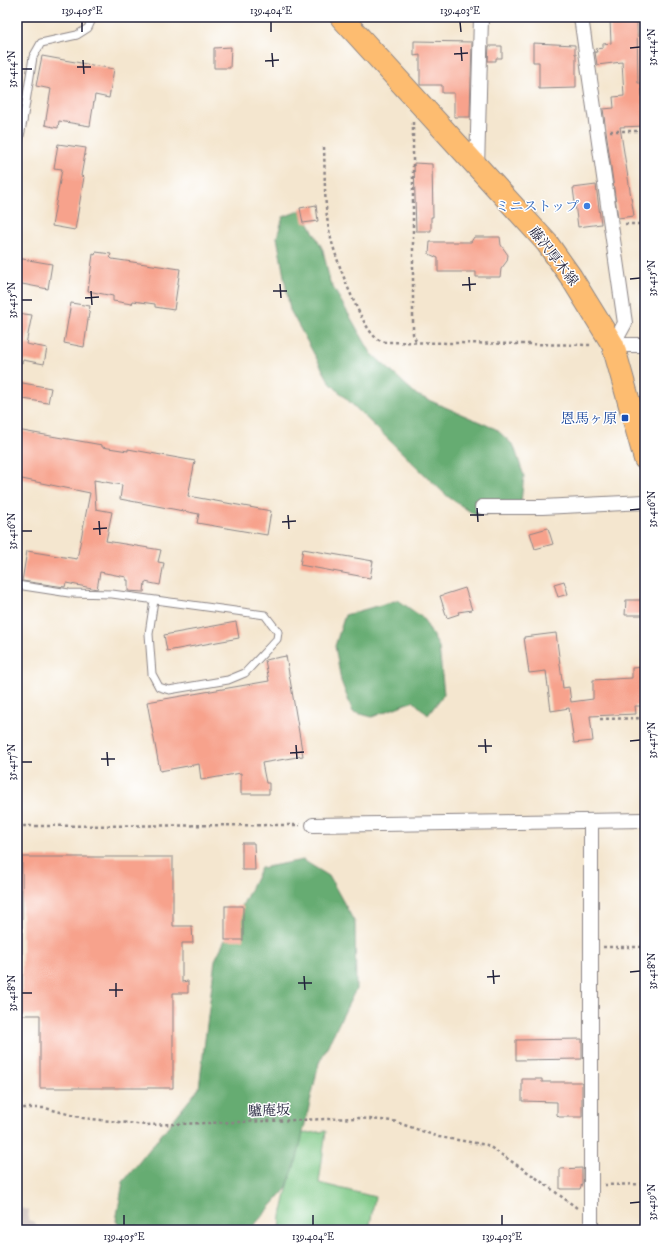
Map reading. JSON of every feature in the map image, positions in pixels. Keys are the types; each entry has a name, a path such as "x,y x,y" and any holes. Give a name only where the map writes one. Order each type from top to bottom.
{"main road":[{"name":"藤沢厚木線","path":"341,17 477,169 547,243 571,277 612,345 645,458"}],"street":[{"path":"477,169 481,17"},
{"path":"581,17 625,323 612,345"},
{"path":"612,345 645,345"},
{"path":"482,507 542,507 645,502"},
{"path":"313,825 645,820"},
{"path":"591,821 591,1224"}],"lane":[{"path":"17,151 20,120 33,57 41,43 77,35 88,28 93,17"},
{"path":"17,586 69,593 112,594 265,615 278,632 277,639 245,673 228,680 169,690 160,687 152,674 149,634 154,600"}],"path":[{"path":"417,343 413,334 413,118 420,105"},
{"path":"598,131 645,131"},
{"path":"324,147 329,231 334,251 365,325 376,338 386,342 417,343 612,345"},
{"path":"610,226 645,224"},
{"path":"600,719 645,718"},
{"path":"17,826 313,825"},
{"path":"590,947 645,947"},
{"name":"驢庵坂","path":"17,1108 45,1108 83,1118 146,1125 343,1118 393,1121 439,1137 487,1145 535,1176 591,1224"},
{"path":"592,1185 645,1184"}],"shaded area":[{"path":"17,1207 29,1210 28,1220 35,1222 38,1230 17,1230"}],"green space":[{"path":"302,210 323,250 330,282 371,353 417,395 496,429 514,446 524,476 520,510 475,515 447,496 330,383 290,310 277,237 283,217"},
{"path":"398,600 423,618 439,647 444,694 428,715 413,701 372,717 353,712 341,681 335,646 345,615"},
{"path":"303,860 329,876 355,923 356,989 319,1063 297,1159 286,1189 250,1230 123,1230 116,1221 123,1182 199,1088 215,960 261,868"},
{"path":"326,1131 319,1183 375,1197 369,1230 280,1230 281,1216 300,1134"}],"building":[{"path":"637,18 638,83 641,83 645,126 620,127 634,216 618,218 603,109 614,108 613,97 624,96 622,62 597,65 595,52 597,52 596,49 603,48 603,44 611,43 610,20"},
{"path":"414,41 472,42 470,117 454,117 454,93 442,93 442,85 420,85 420,55 414,56"},
{"path":"533,43 575,45 576,88 539,89 539,62 533,62"},
{"path":"489,46 502,46 502,58 496,58 496,61 488,61"},
{"path":"231,47 230,68 214,68 214,48"},
{"path":"42,56 114,69 109,98 95,95 90,126 59,121 58,128 45,125 51,89 36,86"},
{"path":"58,144 86,148 81,176 84,177 75,230 52,226 62,169 54,168"},
{"path":"414,163 432,164 433,217 431,217 431,231 416,231"},
{"name":"ミニストップ","path":"596,185 601,224 578,227 573,188"},
{"path":"316,205 318,221 303,223 300,208"},
{"path":"474,237 500,237 501,245 508,255 507,261 501,269 500,277 476,277 476,272 438,272 438,258 429,254 430,242 471,242"},
{"path":"96,252 111,254 110,257 112,259 180,269 174,310 155,307 155,304 133,301 132,304 113,301 113,296 88,291 93,254 95,255"},
{"path":"17,258 52,264 48,289 17,283"},
{"path":"71,303 90,306 84,347 64,343"},
{"path":"17,313 32,315 26,344 47,348 44,364 23,360 22,363 17,362"},
{"path":"17,382 51,388 48,403 17,398"},
{"path":"17,430 102,445 102,447 128,451 128,449 195,461 188,496 271,511 267,535 197,523 199,514 120,499 122,485 94,480 96,509 112,512 106,541 161,550 158,562 164,563 160,585 145,582 144,592 128,591 128,580 126,580 126,577 100,572 97,589 66,583 65,587 22,581 27,551 77,559 90,493 17,478"},
{"path":"548,528 553,544 535,549 530,533"},
{"path":"303,549 373,561 370,578 300,565"},
{"path":"564,581 568,594 558,597 554,584"},
{"path":"465,588 472,610 458,612 459,614 447,618 440,596"},
{"path":"626,600 645,600 645,615 625,615"},
{"path":"236,622 239,638 167,651 164,635"},
{"path":"556,633 563,688 569,687 571,702 593,699 593,680 632,678 632,668 645,667 645,706 635,706 636,714 590,716 593,741 574,743 569,708 551,711 546,671 529,673 524,637"},
{"path":"286,656 303,756 262,763 266,783 269,783 269,794 241,794 241,773 201,780 199,764 160,771 147,702 269,681 265,660"},
{"path":"242,843 254,843 255,870 242,870"},
{"path":"22,857 173,857 173,926 192,926 193,943 182,943 182,982 188,981 188,993 173,993 173,1088 40,1088 40,1015 22,1015"},
{"path":"225,906 243,906 243,940 225,940"},
{"path":"582,1039 582,1059 516,1060 516,1040"},
{"path":"522,1079 542,1079 542,1082 582,1082 582,1117 559,1117 557,1115 557,1102 522,1101"},
{"path":"582,1168 582,1183 580,1189 560,1189 560,1169"}],"place":[{"name":"ミニストップ","path":"587,206"},
{"name":"恩馬ヶ原","path":"625,418"}]}
